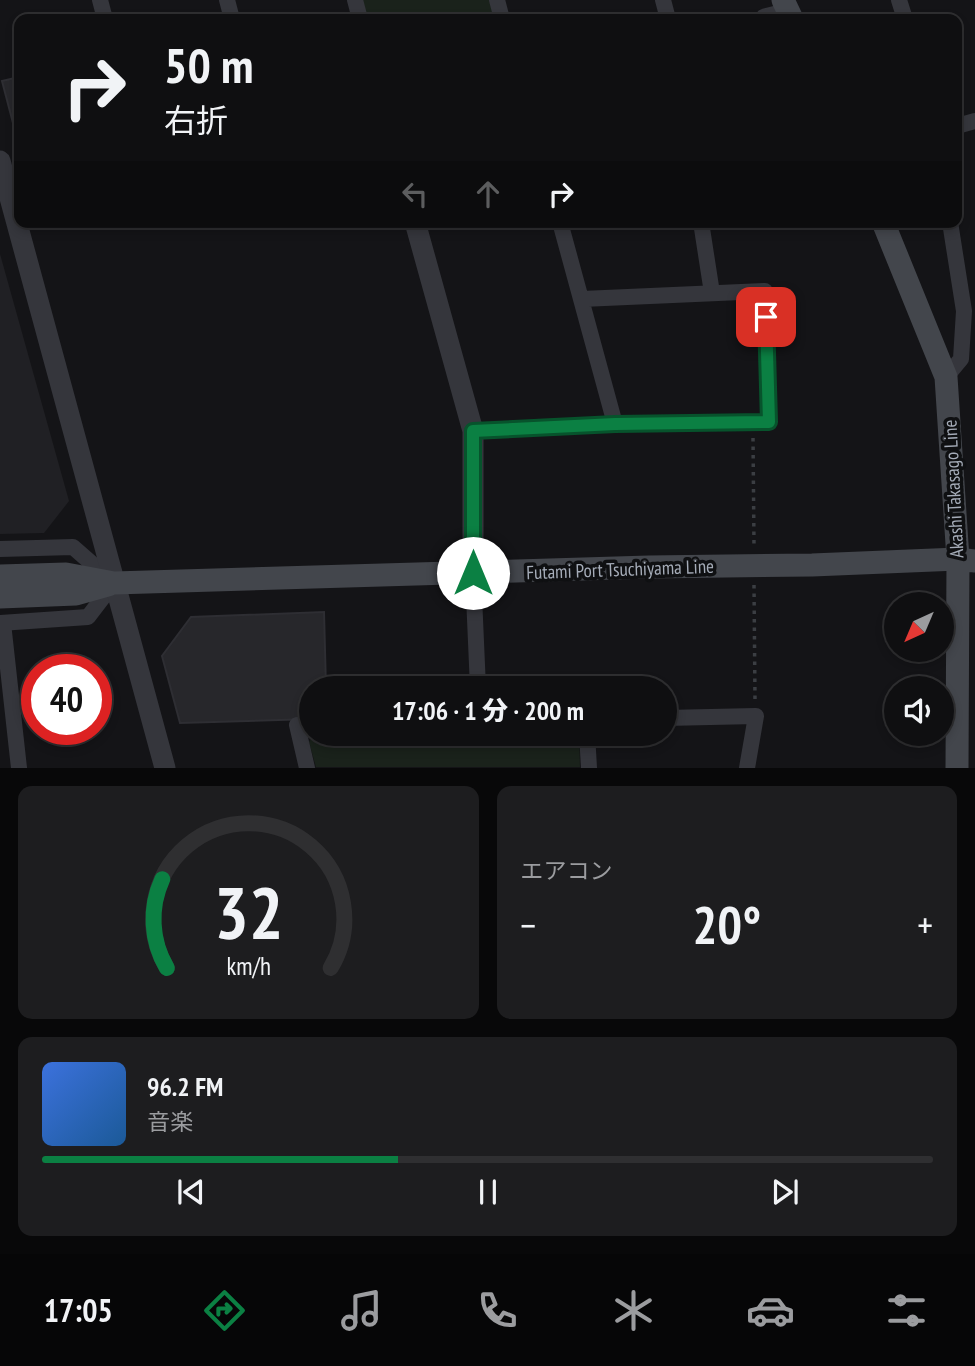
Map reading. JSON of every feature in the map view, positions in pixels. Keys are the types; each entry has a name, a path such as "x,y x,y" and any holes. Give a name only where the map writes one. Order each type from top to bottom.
{"main road":[{"name":"Akashi Takasago Line","path":"885,228 946,377 969,558 957,768"},
{"name":"Futami Port Tsuchiyama Line","path":"0,576 66,575 114,583 649,567 812,565 969,558"},
{"name":"Futami Port Tsuchiyama Line","path":"0,597 76,594 114,583"}],"street":[{"path":"0,161 14,208"},
{"path":"20,228 165,768"},
{"path":"417,228 473,431 473,573 477,676"},
{"path":"562,228 615,424"},
{"path":"702,228 712,293"},
{"path":"946,377 961,359 969,310 951,228"},
{"path":"473,431 615,424 769,422 765,291 582,299"},
{"path":"0,549 72,547 114,583"},
{"path":"19,768 1,623 88,617 114,583"},
{"path":"677,718 756,716 747,768"},
{"path":"302,746 307,768"},
{"path":"588,746 589,768"}],"shaded area":[{"path":"362,0 489,0 493,14 366,14"},
{"path":"0,254 69,501 44,533 0,534"},
{"path":"310,746 579,746 580,767 316,767"}],"building":[{"path":"14,78 14,127 2,81"},
{"path":"324,612 326,676 299,676 299,719 180,723 162,656 191,617"}],"route":[{"path":"473,573 473,431 615,424 769,422 766,317"}]}
